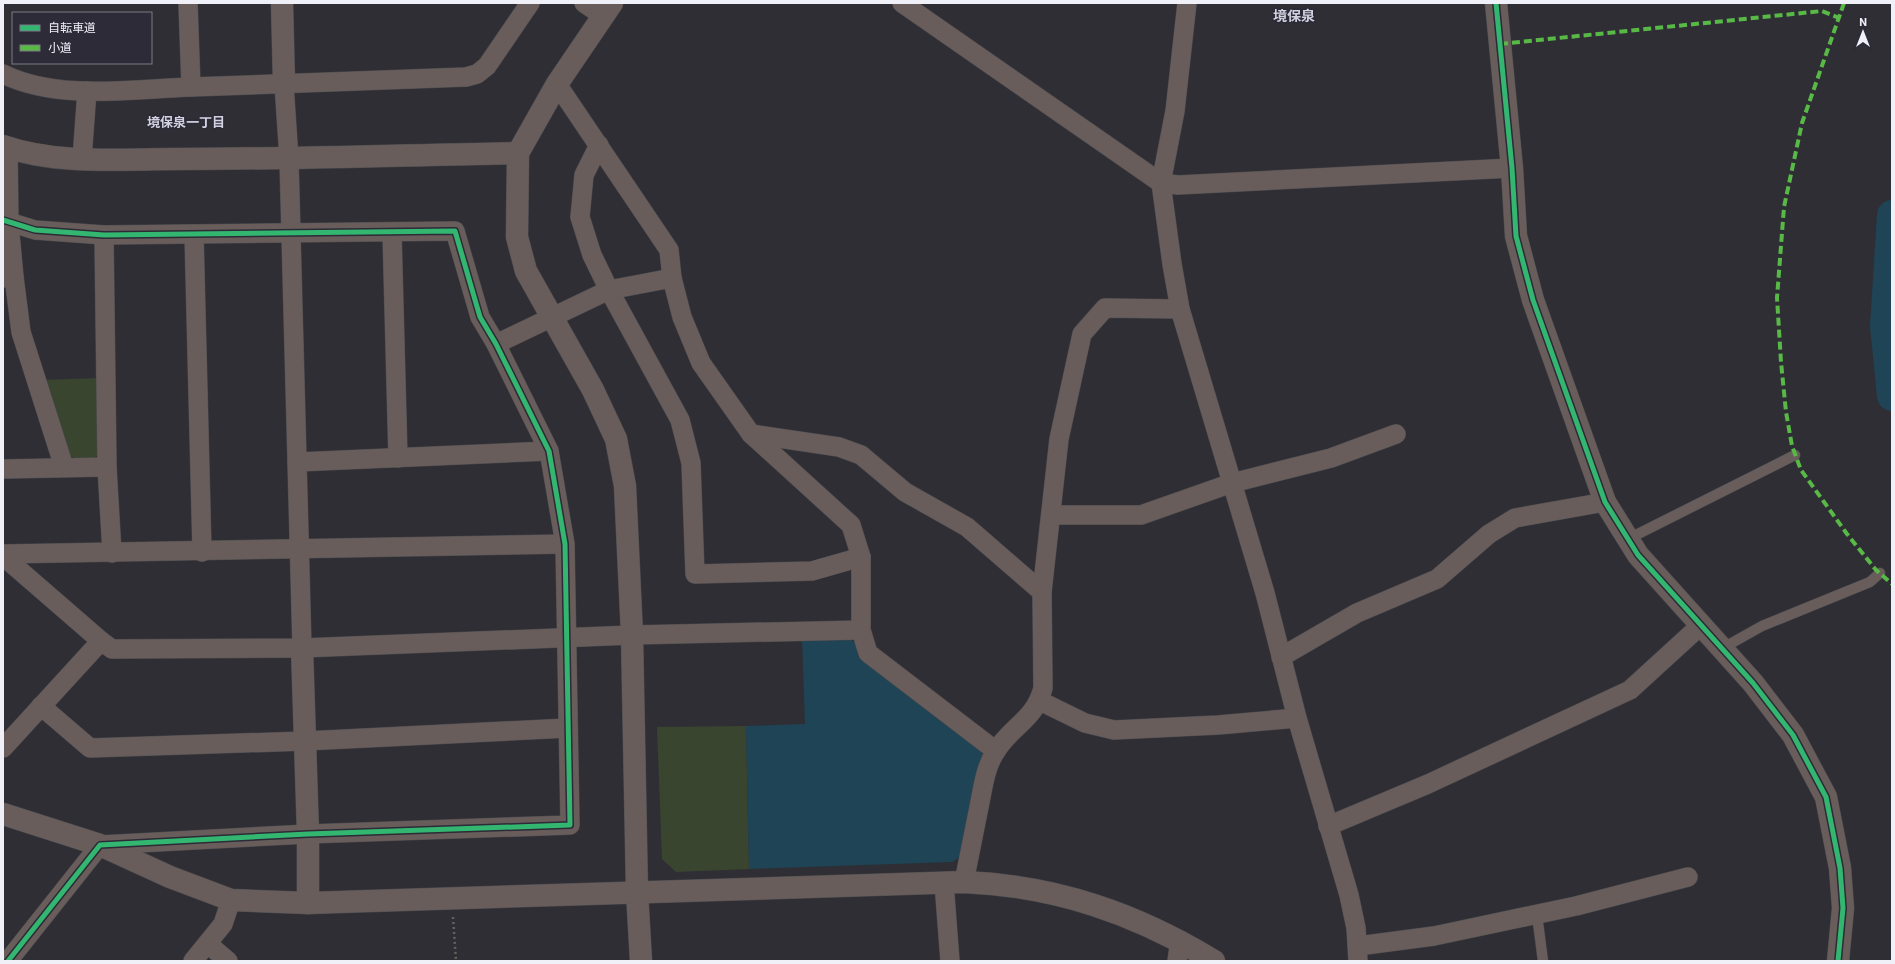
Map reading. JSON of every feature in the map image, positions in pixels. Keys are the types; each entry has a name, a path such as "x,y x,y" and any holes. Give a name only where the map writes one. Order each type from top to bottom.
{"street":[{"path":"188,3 191,87"},
{"path":"282,3 284,84 289,159 308,834 308,903"},
{"path":"3,74 17,81 52,89 87,90 466,77 477,74 487,66 530,3"},
{"path":"584,3 608,10 557,84 518,154 517,236 526,271 593,390 616,439 625,486 632,635 637,892 641,961"},
{"path":"902,3 1161,183 1178,185 1512,168"},
{"path":"1186,3 1175,111 1161,183 1180,309 1232,483 1297,718 1349,895 1358,953 1576,906 1688,877"},
{"path":"1496,3 1512,168 1516,236 1531,293 1605,502 1638,555 1700,626 1753,683 1792,735 1826,796 1841,876 1843,908 1838,961"},
{"path":"557,84 669,250 672,278 682,317 701,363 751,434 851,525 861,557 862,630 868,653 996,751"},
{"path":"82,159 87,90"},
{"path":"599,145 584,176 580,217 592,255 609,290 680,420 691,463 694,574 812,570 861,557"},
{"path":"64,467 21,332 8,278 5,147 22,152 82,159 289,159 382,155 518,154"},
{"path":"6,222 35,230 104,235 455,231 480,316 496,344 549,451 564,544 570,825 308,834 100,845 8,961"},
{"path":"392,232 398,458"},
{"path":"194,234 202,552"},
{"path":"104,235 107,467 112,553"},
{"path":"496,344 609,290 672,278"},
{"path":"950,961 954,882 986,773 996,751 1018,726 1032,713 1040,701 1043,688 1042,592 1059,439 1082,334 1105,308 1180,309"},
{"path":"751,434 839,447 861,454 905,492 967,526 1042,592"},
{"path":"1051,515 1142,515 1232,483 1331,458 1396,434"},
{"path":"297,462 549,451"},
{"path":"3,469 107,467"},
{"path":"1281,657 1357,613 1437,578 1489,534 1515,518 1605,502"},
{"path":"3,555 564,544"},
{"path":"3,555 101,642 112,649 302,648 632,635 862,630"},
{"path":"1328,826 1428,784 1630,690 1700,626"},
{"path":"3,748 101,642"},
{"path":"1040,701 1085,723 1114,730 1218,725 1297,718"},
{"path":"41,706 90,748 305,741 568,728"},
{"path":"3,814 100,845 170,877 231,900 308,903 954,882 1002,883 1058,894 1127,916 1179,951 1214,961"},
{"path":"193,961 223,924 231,900"},
{"path":"208,944 228,961"}],"lane":[{"path":"1628,539 1795,454"},
{"path":"1722,649 1762,626 1870,582 1880,573"},
{"path":"1536,915 1543,961"}],"path":[{"path":"453,898 456,961"}],"green space":[{"path":"99,378 100,452 97,456 89,460 80,460 67,454 43,380"},
{"path":"746,726 749,869 676,872 662,859 657,727"}],"water":[{"path":"802,638 848,638 857,644 858,656 977,746 984,757 963,855 952,862 749,869 746,726 805,724"}],"waterway":[{"path":"1892,215 1885,326 1892,396"}],"marked path":[{"path":"1844,3 1802,123 1784,207 1777,298 1781,362 1786,412 1792,446 1801,470 1847,534 1876,570 1892,584"},
{"path":"1500,44 1822,11 1839,18"}],"cycle path":[{"path":"1496,3 1512,168 1516,236 1533,300 1605,502 1638,555 1753,683 1793,735 1826,797 1840,868 1843,908 1838,961"},
{"path":"3,220 35,230 104,235 455,231 480,317 496,344 549,451 565,544 570,825 308,834 100,845 8,961"}],"district":[{"name":"境保泉","path":"1294,16"},
{"name":"境保泉一丁目","path":"186,122"}]}
